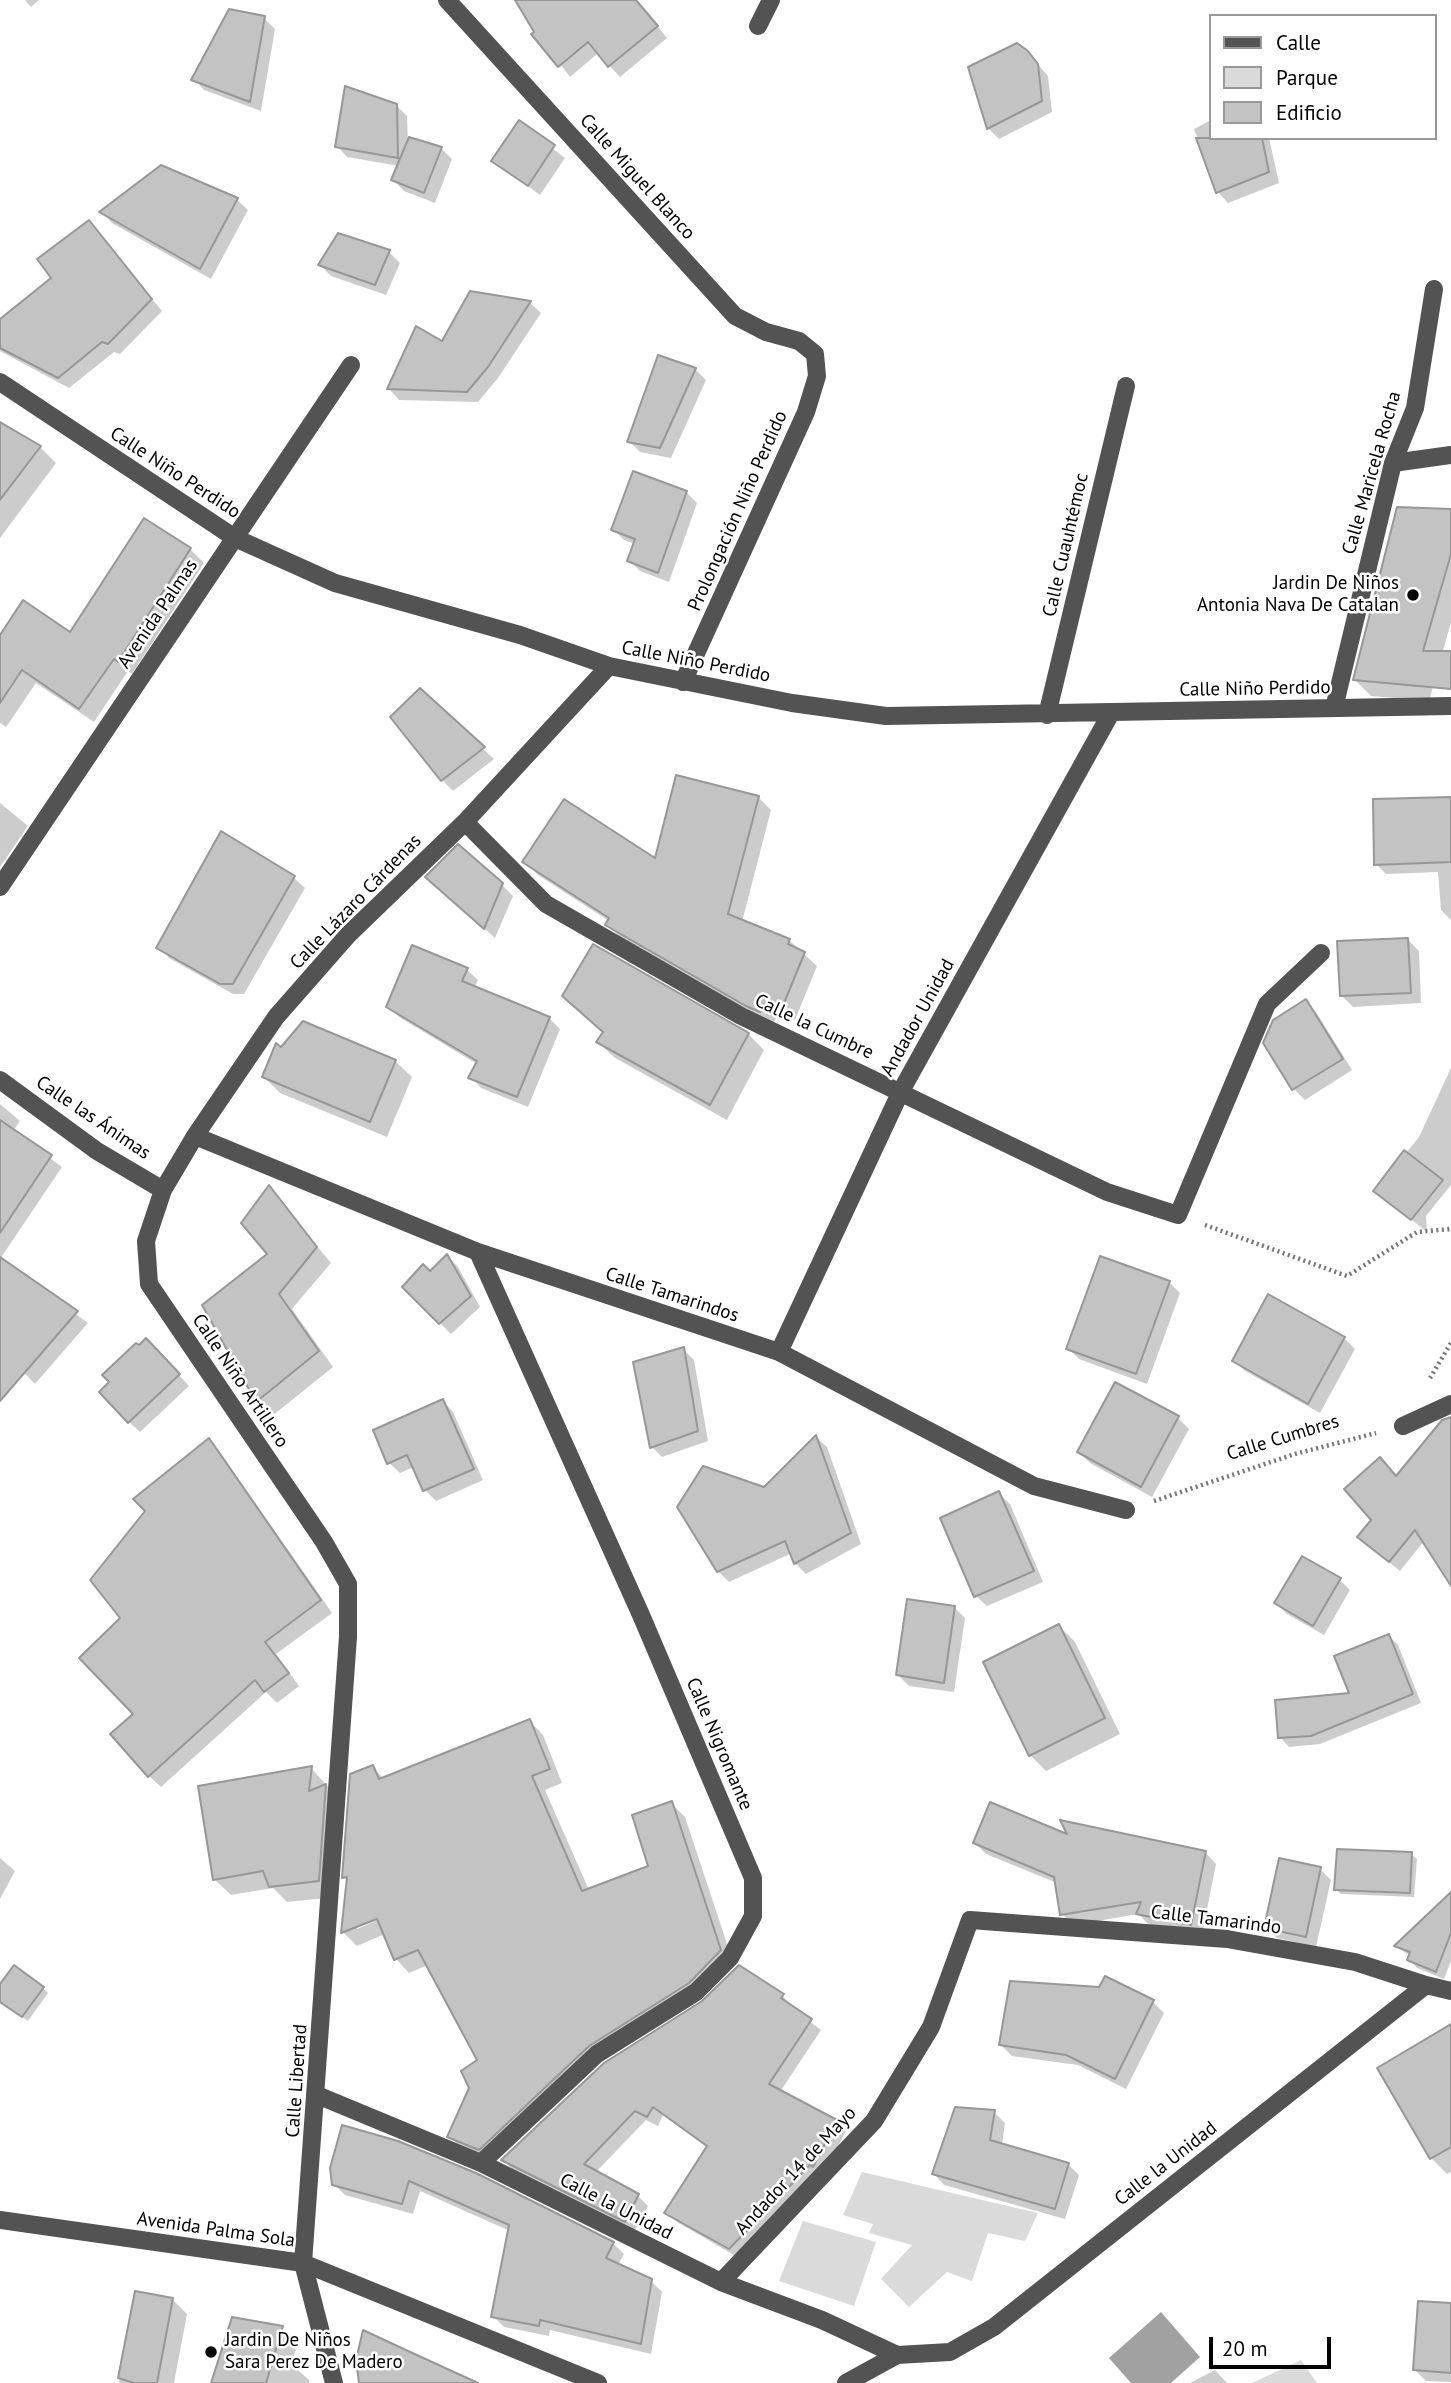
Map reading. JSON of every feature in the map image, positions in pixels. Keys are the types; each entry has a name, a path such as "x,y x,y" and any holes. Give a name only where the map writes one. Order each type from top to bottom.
{"street":[{"name":"Calle Miguel Blanco","path":"447,0 735,316 766,332 799,341 815,354"},
{"path":"758,26 771,0"},
{"name":"Calle Maricela Rocha","path":"1334,708 1393,463 1415,408 1434,289"},
{"name":"Prolongación Niño Perdido","path":"683,682 806,412 817,376 815,354"},
{"name":"Avenida Palmas","path":"0,887 351,365"},
{"name":"Calle Niño Perdido","path":"0,382 235,538 335,583 520,635 609,666 792,703 886,716 1451,706"},
{"name":"Calle Cuauhtémoc","path":"1047,715 1126,386"},
{"path":"1393,463 1451,455"},
{"name":"Calle Lázaro Cárdenas","path":"163,1190 195,1136 276,1017 348,935 465,822 609,666"},
{"name":"Andador Unidad","path":"779,1352 901,1091 1111,713"},
{"name":"Calle la Cumbre","path":"465,822 547,904 741,1016 1107,1192 1178,1215"},
{"path":"1178,1215 1267,1004 1321,953"},
{"name":"Calle las Ánimas","path":"0,1080 97,1151 163,1190"},
{"name":"Calle Tamarindos","path":"195,1136 478,1252 779,1352 1034,1486 1126,1510"},
{"name":"Calle Niño Artillero","path":"163,1190 146,1241 149,1284 324,1542 348,1584"},
{"name":"Calle Nigromante","path":"478,1252 641,1615 753,1878 753,1916 730,1958 696,1992 597,2054 481,2163"},
{"path":"1403,1426 1451,1404"},
{"name":"Calle Libertad","path":"303,2263 348,1637 348,1584"},
{"name":"Andador 14 de Mayo","path":"721,2282 874,2121 931,2027 970,1920 998,1921"},
{"name":"Calle Tamarindo","path":"998,1921 1227,1939 1355,1962 1426,1985"},
{"path":"1426,1985 1451,1991"},
{"name":"Calle la Unidad","path":"846,2383 897,2355 950,2352 994,2327 1426,1985"},
{"name":"Calle la Unidad","path":"317,2095 481,2163 721,2282 822,2320 897,2355"},
{"name":"Avenida Palma Sola","path":"0,2220 303,2263 334,2383"},
{"path":"303,2263 598,2383"}],"path":[{"path":"1178,1215 1347,1276 1417,1232 1451,1229"},
{"name":"Calle Cumbres","path":"1126,1510 1295,1454 1403,1426"}],"green space":[{"path":"862,2172 1038,2213 1025,2241 988,2233 972,2281 947,2272 909,2307 881,2279 912,2245 869,2233 873,2224 843,2215"},
{"path":"803,2221 876,2242 854,2306 779,2281"},
{"path":"1301,2360 1317,2383 1252,2383"}],"shaded area":[{"path":"1161,2312 1200,2357 1171,2383 1131,2383 1109,2358"}],"building":[{"path":"515,0 636,0 658,26 608,67 588,42 558,67 531,34 534,32"},
{"path":"229,9 265,16 250,102 191,80"},
{"path":"1017,43 1028,51 1038,64 1042,101 987,129 968,67"},
{"path":"345,86 397,104 398,158 335,147"},
{"path":"519,120 555,145 528,186 491,161"},
{"path":"409,137 442,147 424,193 391,180"},
{"path":"1196,138 1262,140 1269,172 1216,193"},
{"path":"161,165 238,198 200,269 99,212"},
{"path":"89,220 152,299 108,344 102,342 58,378 0,348 0,319 51,278 37,259"},
{"path":"338,233 390,250 375,285 318,265"},
{"path":"470,291 531,301 488,367 467,392 387,389 416,326 442,341"},
{"path":"658,355 696,368 660,448 627,442"},
{"path":"0,422 41,446 0,500"},
{"path":"633,471 687,491 658,573 627,561 635,539 611,530"},
{"name":"Jardin De Niños Antonia Nava De Catalan","path":"1397,507 1451,509 1451,554 1423,651 1451,651 1451,689 1353,680"},
{"path":"144,518 191,548 118,662 114,659 79,709 22,670 0,703 0,635 23,600 70,632"},
{"path":"420,688 485,747 441,781 390,717"},
{"path":"676,775 759,796 728,914 790,939 788,944 805,952 782,1008 766,1002 760,1012 746,1006 605,925 609,918 522,862 564,799 655,858"},
{"path":"1451,797 1451,862 1374,865 1373,799"},
{"path":"221,831 295,876 233,984 220,984 156,948"},
{"path":"458,844 503,883 484,929 425,877"},
{"path":"1408,938 1411,993 1340,996 1337,941"},
{"path":"593,944 749,1033 710,1105 596,1042 603,1032 562,996"},
{"path":"412,945 468,968 462,981 550,1017 517,1097 468,1078 477,1061 386,1007"},
{"path":"1306,999 1343,1059 1292,1090 1263,1043 1273,1020"},
{"path":"303,1021 396,1060 370,1122 262,1077 276,1043 281,1047"},
{"path":"0,1120 52,1155 0,1233"},
{"path":"1404,1150 1443,1180 1411,1220 1373,1191"},
{"path":"269,1185 317,1247 279,1294 319,1351 256,1402 202,1305 267,1254 241,1223"},
{"path":"447,1254 471,1296 439,1324 402,1287 423,1264 430,1271"},
{"path":"1100,1256 1170,1281 1136,1374 1066,1349"},
{"path":"0,1257 78,1311 0,1401"},
{"path":"1268,1294 1345,1337 1308,1404 1232,1361"},
{"path":"146,1338 180,1374 128,1423 99,1392 109,1382 102,1375 136,1343 139,1345"},
{"path":"684,1347 698,1431 650,1448 633,1362"},
{"path":"1115,1382 1179,1416 1141,1487 1077,1452"},
{"path":"443,1399 474,1469 423,1491 407,1455 387,1464 373,1430"},
{"path":"1451,1417 1451,1586 1415,1530 1389,1562 1357,1537 1371,1520 1344,1489 1380,1457 1396,1476 1442,1420"},
{"path":"816,1435 851,1533 794,1564 785,1541 717,1572 677,1507 703,1466 764,1487"},
{"path":"209,1438 321,1600 265,1642 289,1673 264,1692 255,1680 148,1777 110,1734 133,1714 79,1658 120,1618 90,1580 145,1511 133,1499"},
{"path":"999,1491 1034,1571 974,1597 940,1518"},
{"path":"1302,1556 1341,1578 1313,1626 1274,1603"},
{"path":"907,1599 955,1606 944,1683 896,1675"},
{"path":"1059,1624 1105,1718 1029,1756 983,1662"},
{"path":"1389,1634 1413,1694 1311,1736 1278,1738 1275,1700 1349,1693 1334,1656"},
{"path":"530,1719 550,1769 532,1776 582,1891 648,1866 632,1815 672,1801 721,1950 689,1983 589,2046 479,2150 447,2137 469,2088 461,2071 477,2060 418,1950 394,1960 377,1919 341,1933 347,1877 342,1878 350,1774 373,1765 379,1779"},
{"path":"312,1766 309,1791 326,1784 319,1881 269,1887 263,1871 213,1880 198,1786"},
{"path":"990,1802 1067,1834 1060,1820 1206,1851 1191,1925 1136,1914 1141,1902 1060,1915 1054,1877 973,1843"},
{"path":"1337,1849 1412,1852 1410,1893 1334,1890"},
{"path":"1279,1858 1321,1867 1306,1937 1264,1928"},
{"path":"1451,1892 1451,1933 1436,1972 1407,1960 1410,1952 1394,1946"},
{"path":"14,1965 44,1987 22,2017 0,2002 0,1984"},
{"path":"739,1965 784,1994 781,1998 812,2019 769,2084 837,2120 813,2167 810,2165 729,2249 664,2213 707,2146 653,2107 647,2117 635,2111 584,2164 639,2194 625,2222 501,2160 604,2063 702,2001"},
{"path":"1105,1976 1154,2000 1115,2079 1066,2055 999,2045 1010,1981 1099,1987"},
{"path":"1451,2024 1451,2147 1430,2159 1377,2068"},
{"path":"955,2107 995,2110 990,2140 1069,2163 1055,2209 932,2174"},
{"path":"342,2125 398,2141 476,2173 614,2242 606,2258 652,2279 641,2344 540,2320 539,2326 491,2317 509,2225 409,2181 402,2204 332,2185 330,2168"},
{"path":"135,2291 173,2298 157,2383 134,2383 118,2378"},
{"path":"1418,2301 1451,2303 1451,2373 1413,2370"},
{"path":"232,2317 283,2326 266,2383 211,2383"},
{"path":"363,2330 478,2383 359,2383 356,2360"}],"place":[{"name":"Jardin De Niños Antonia Nava De Catalan","path":"1413,595"},
{"name":"Jardin De Niños Sara Perez De Madero","path":"211,2352"}]}
